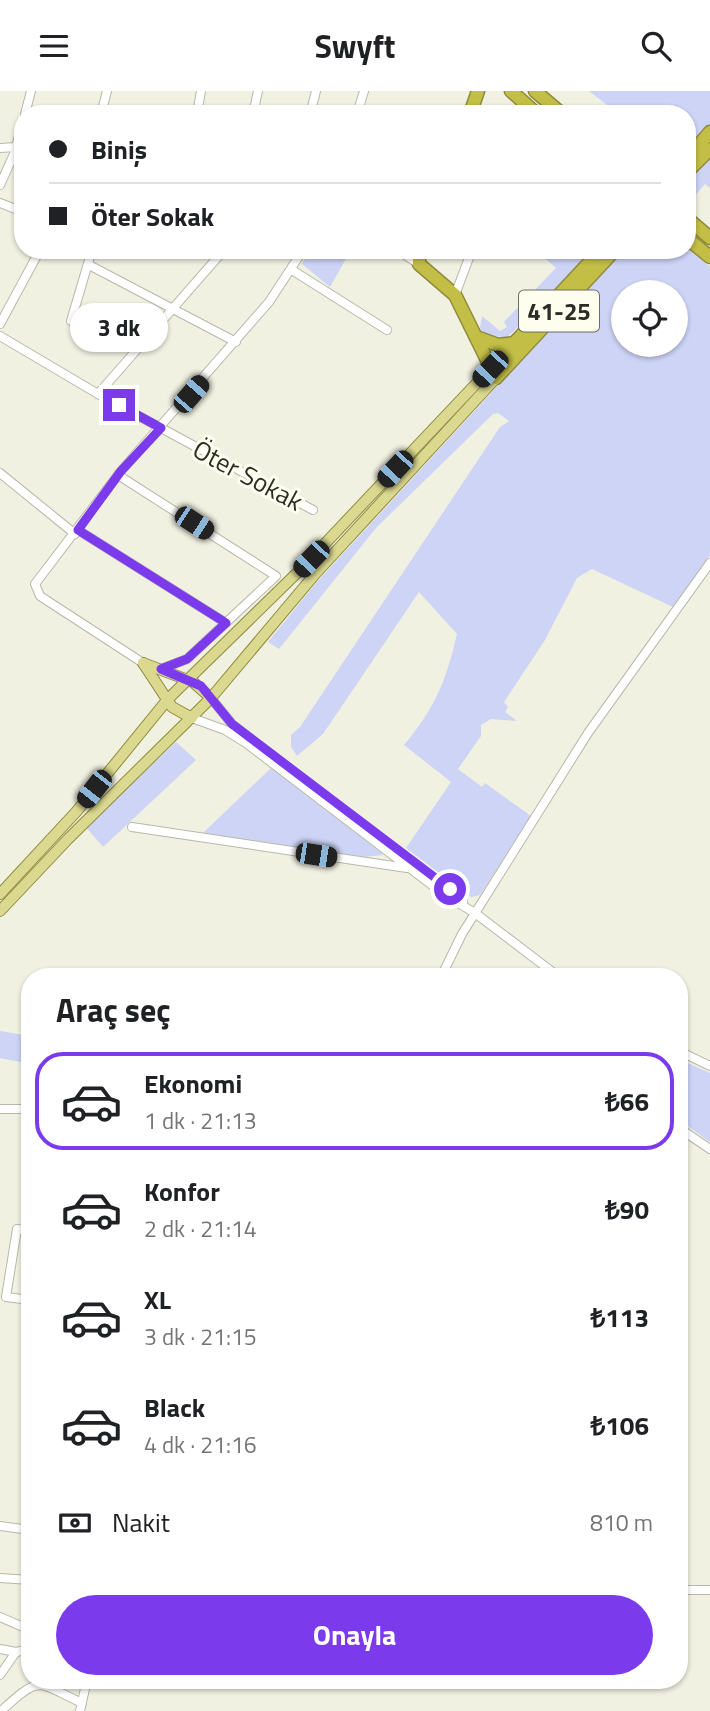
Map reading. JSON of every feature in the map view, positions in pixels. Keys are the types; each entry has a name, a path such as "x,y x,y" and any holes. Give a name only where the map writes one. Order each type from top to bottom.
{"highway":[{"path":"508,91 526,105"},
{"path":"535,91 551,105"},
{"path":"696,149 710,132"},
{"path":"696,163 710,149"},
{"path":"696,226 710,238"},
{"path":"696,246 710,257"},
{"path":"419,259 419,264 455,295 476,338 496,370"},
{"name":"41-25","path":"496,370 516,343 593,259"},
{"name":"41-25","path":"496,370 606,259"},
{"path":"476,338 498,345 516,343"}],"main road":[{"name":"41-25","path":"187,680 292,578 496,370"},
{"name":"41-25","path":"211,698 316,573 496,370"},
{"path":"143,663 177,712 191,718"},
{"path":"0,911 68,839 211,698 201,686 143,663"},
{"path":"0,894 76,812 187,680"}],"street":[{"path":"0,185 14,152"},
{"path":"0,324 35,259"},
{"path":"71,321 90,259"},
{"path":"97,394 216,259"},
{"path":"143,663 40,596 35,584 118,475 236,342 298,259"},
{"path":"411,259 419,264"},
{"path":"455,295 469,259"},
{"path":"89,265 236,342"},
{"path":"292,270 387,330"},
{"name":"Öter Sokak","path":"0,336 97,394 313,510"},
{"path":"0,473 77,532 226,623"},
{"path":"118,475 276,576 292,578"},
{"path":"446,968 475,913 588,733 710,563"},
{"path":"161,669 187,659 276,576"},
{"path":"211,698 232,724 450,889 475,913"},
{"path":"191,718 214,725 240,739 410,869 475,913 547,968"},
{"path":"132,827 410,869"},
{"path":"688,1055 710,1066"},
{"path":"0,1109 21,1109"},
{"path":"688,1134 710,1149"},
{"path":"21,1230 17,1230 6,1297 21,1299"},
{"path":"0,1526 21,1529"},
{"path":"0,1578 21,1579"},
{"path":"688,1590 710,1590"},
{"path":"0,1617 21,1626"},
{"path":"0,1649 21,1651"},
{"path":"0,1675 16,1652"},
{"path":"2,1707 26,1689"},
{"path":"54,1689 81,1707 84,1689"}],"shaded area":[{"path":"589,91 710,91 710,126 696,141 696,105 607,105"},
{"path":"710,156 710,188 705,184 696,194 696,170"},
{"path":"696,255 710,267 710,555 673,607 592,569 577,578 545,640 504,702 508,707 505,712 517,721 491,719 481,725 481,736 458,769 482,787 485,783 531,816 480,895 471,897 406,848 451,782 404,745 424,719 438,693 457,634 419,592 323,734 297,756 291,747 291,735 300,727 500,427 509,421 498,413 493,414 376,528 279,649 268,642 316,583 615,259 696,259"},
{"path":"304,259 346,259 330,287 302,264"},
{"path":"546,259 585,259 507,338 483,334 480,328 482,316 500,331 507,327 504,322 556,268"},
{"path":"176,742 196,760 103,847 86,827"},
{"path":"271,768 383,855 364,857 203,833"},
{"path":"0,1031 21,1034 21,1062 0,1058"},
{"path":"688,1063 710,1073 710,1142 688,1126"}],"route":[{"path":"119,405 161,428 111,482 78,530 226,623 187,659 161,669 201,686 232,724 450,889"}]}
